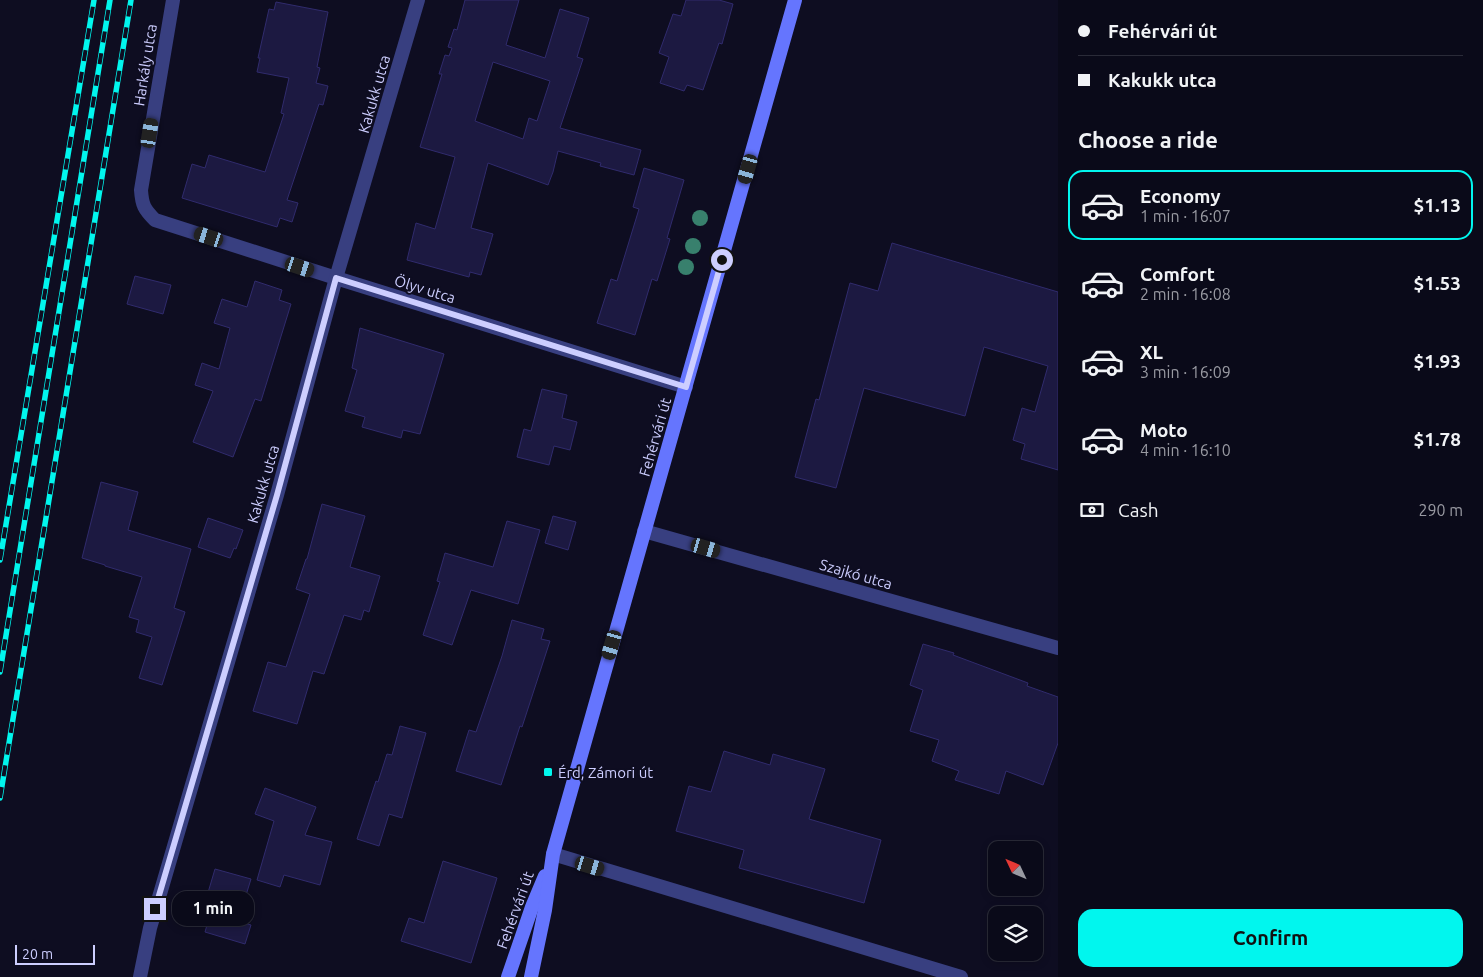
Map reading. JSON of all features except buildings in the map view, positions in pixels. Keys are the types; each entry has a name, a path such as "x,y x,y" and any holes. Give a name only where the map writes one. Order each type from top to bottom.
{"main road":[{"name":"Fehérvári út","path":"531,977 554,854 795,0"},
{"name":"Fehérvári út","path":"508,977 532,907 554,854"}],"street":[{"name":"Harkály utca","path":"155,220 142,206 141,190 172,0"},
{"name":"Kakukk utca","path":"140,977 150,928 277,495 336,278 418,0"},
{"name":"Ölyv utca","path":"155,220 686,387"},
{"name":"Szajkó utca","path":"644,531 1058,648"},
{"path":"554,854 961,977"}],"railway":[{"path":"0,560 94,0"},
{"path":"0,672 110,0"},
{"path":"0,798 131,0"}],"place":[{"name":"Érd, Zámori út","path":"548,772"}],"route":[{"path":"155,909 277,495 336,278 686,387 722,260"}]}
